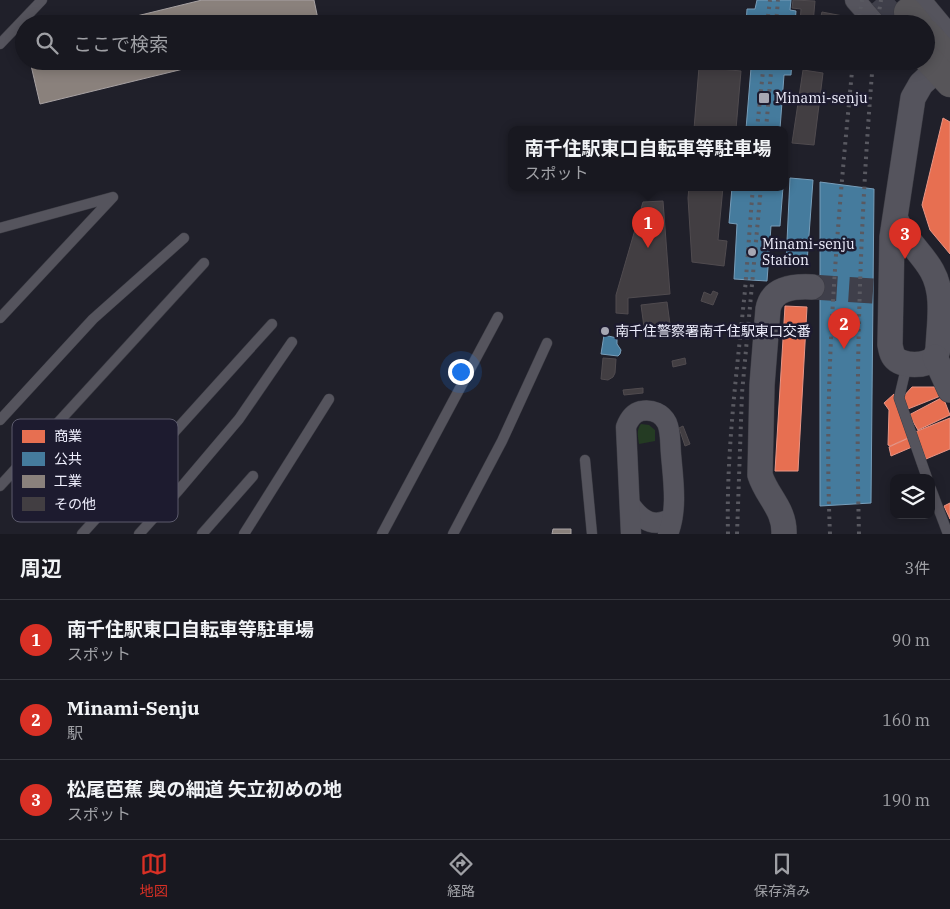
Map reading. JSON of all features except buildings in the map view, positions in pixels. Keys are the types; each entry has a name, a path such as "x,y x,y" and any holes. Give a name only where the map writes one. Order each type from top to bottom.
{"main road":[{"path":"935,40 940,64"}],"street":[{"path":"855,0 868,15"},
{"path":"896,220 906,239 932,270 937,281 940,300 938,349 935,357 925,364 906,364 894,358 891,352 882,292 896,220 907,128 913,98 921,84 934,70"},
{"path":"784,534 782,514 764,487 760,475 762,385 768,308 769,302 776,292 812,287"},
{"path":"935,357 950,390"},
{"path":"631,506 642,519 664,522 670,526 673,484 669,432 667,423 661,415 652,410 634,414 628,420 626,427 632,534"}],"lane":[{"path":"28,15 42,0"},
{"path":"0,44 15,28"},
{"path":"0,318 113,197 1,228"},
{"path":"0,420 93,319 184,238"},
{"path":"62,419 204,264"},
{"path":"382,534 498,317"},
{"path":"178,428 272,324"},
{"path":"178,492 238,419 292,342"},
{"path":"453,534 502,441 548,343"},
{"path":"906,364 899,398 926,474"},
{"path":"244,534 328,398"},
{"path":"586,460 592,534"},
{"path":"0,486 12,473"},
{"path":"202,534 253,476"},
{"path":"935,500 948,534"},
{"path":"82,534 93,522"},
{"path":"139,534 150,522"}],"green space":[{"path":"641,424 649,425 655,430 655,441 639,444 638,431"}],"tunnel":[{"path":"876,0 889,15"},
{"path":"812,287 873,291"}],"railway":[{"path":"768,15 770,0"},
{"path":"777,15 778,0"},
{"path":"860,15 862,0"},
{"path":"878,15 881,0"},
{"path":"757,126 763,70"},
{"path":"766,126 771,70"},
{"path":"830,534 828,475 830,356 837,238 852,70"},
{"path":"859,534 858,357 862,238 872,70"},
{"path":"728,534 730,442 753,191"},
{"path":"737,534 742,393 761,191"}],"place":[{"name":"Minami-senju","path":"764,98"},
{"name":"南千住駅東口自転車等駐車場","path":"648,248"},
{"name":"Minami-senju Station","path":"752,252"},
{"name":"松尾芭蕉 奥の細道 矢立初めの地","path":"905,259"},
{"name":"南千住警察署南千住駅東口交番","path":"605,331"},
{"name":"Minami-Senju","path":"844,349"}]}
